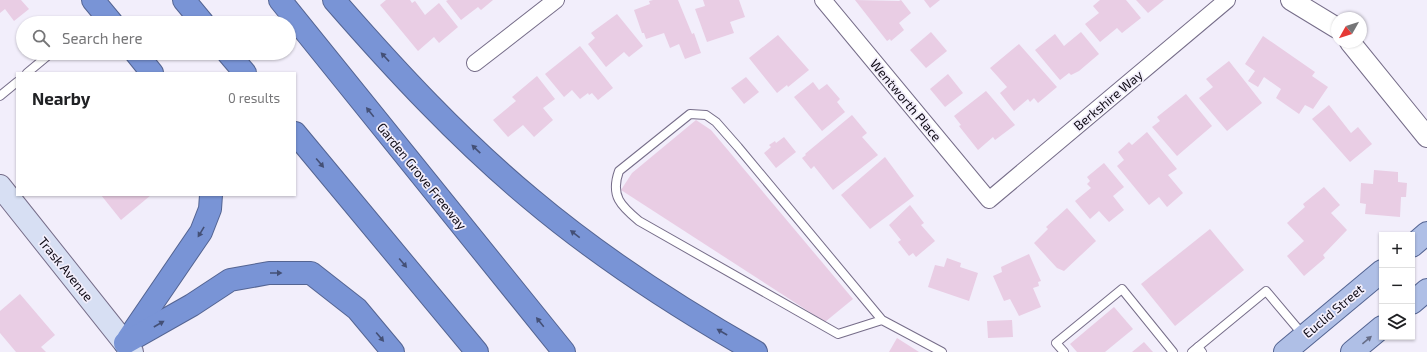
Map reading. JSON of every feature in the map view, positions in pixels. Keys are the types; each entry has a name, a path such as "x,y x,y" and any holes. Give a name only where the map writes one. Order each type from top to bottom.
{"highway":[{"path":"93,0 106,16"},
{"path":"184,0 197,16"},
{"name":"Garden Grove Freeway","path":"280,0 293,16"},
{"path":"334,0 423,97 480,153 531,199 640,282 756,352"},
{"name":"Garden Grove Freeway","path":"296,20 564,352"},
{"path":"142,60 151,72"},
{"path":"234,60 244,72"},
{"path":"296,134 478,352"},
{"path":"124,349 201,232 210,209 211,196"},
{"path":"124,349 230,280 269,273 311,273 357,309 393,352"}],"main road":[{"name":"Trask Avenue","path":"0,186 124,349"},
{"path":"1415,243 1427,233"},
{"name":"Euclid Street","path":"1285,352 1379,274"},
{"path":"1415,300 1427,290"},
{"path":"1352,352 1379,330"}],"street":[{"path":"475,63 556,0"},
{"name":"Wentworth Place","path":"823,0 989,200"},
{"name":"Berkshire Way","path":"989,200 1227,0"},
{"path":"1291,0 1331,24"},
{"path":"1355,48 1427,137"}],"lane":[{"path":"28,72 43,60"},
{"path":"0,96 16,83"},
{"path":"882,320 838,334 639,221 627,211 618,198 614,184 619,171 670,128 690,114 706,115 716,122 738,147 882,320 942,352"},
{"path":"1064,352 1056,343 1122,289 1173,352"},
{"path":"1197,350 1266,291 1304,336"}],"building":[{"path":"0,0 21,0 29,9 20,16 16,16 16,19 14,21 5,9 0,13"},
{"path":"386,0 410,0 412,3 415,1 425,15 439,3 458,27 439,43 434,37 418,51 380,5"},
{"path":"493,0 481,10 478,7 461,20 446,1"},
{"path":"678,0 692,34 694,33 701,53 685,59 679,44 670,48 664,33 646,39 644,33 642,33 634,10 650,4 649,1"},
{"path":"703,0 739,0 745,17 730,22 734,33 707,42 695,9 705,6"},
{"path":"855,0 901,0 911,13 899,23 904,30 891,41 890,39 887,41"},
{"path":"924,0 940,0 930,8"},
{"path":"1100,0 1126,0 1141,18 1122,33 1117,28 1100,42 1085,24 1099,13 1093,6"},
{"path":"1136,0 1164,0 1148,13"},
{"path":"617,14 643,46 629,57 624,52 606,67 588,44 595,38 591,33"},
{"path":"931,32 947,51 926,68 910,50"},
{"path":"1081,32 1099,54 1079,71 1071,75 1069,73 1060,80 1035,50 1055,34 1064,46"},
{"path":"778,35 809,70 788,87 787,85 777,93 749,58"},
{"path":"1263,36 1315,72 1312,76 1328,87 1313,109 1305,105 1299,114 1276,98 1281,89 1264,77 1258,87 1248,81 1255,71 1245,64"},
{"path":"1019,44 1057,87 1038,103 1034,98 1030,102 1028,99 1014,111 1000,93 1007,87 990,68"},
{"path":"580,46 613,88 598,100 592,93 589,95 588,93 580,99 572,90 564,97 545,74"},
{"path":"1229,61 1262,103 1227,131 1199,98 1213,87 1206,79"},
{"path":"948,74 963,93 945,107 930,89"},
{"path":"537,76 555,99 543,108 553,120 534,137 523,125 508,137 493,120 516,101 512,97"},
{"path":"746,77 759,92 744,104 731,88"},
{"path":"813,82 819,90 827,84 840,99 837,102 845,112 822,131 794,97"},
{"path":"986,91 1015,125 995,140 993,137 978,150 959,126 961,125 954,116"},
{"path":"1186,94 1212,126 1177,156 1152,127 1160,121 1157,117"},
{"path":"1329,105 1351,133 1358,127 1372,144 1350,162 1312,119"},
{"path":"852,115 867,133 862,137 878,155 833,190 814,166 811,169 802,158"},
{"path":"696,120 711,130 853,299 825,322 621,190 632,173"},
{"path":"1147,132 1177,169 1168,175 1183,193 1167,207 1159,197 1149,205 1117,166 1124,160 1118,152 1129,142 1132,145"},
{"path":"784,137 796,152 776,168 764,153 771,147 769,145 775,141 776,143"},
{"path":"885,157 914,196 870,229 841,195"},
{"path":"1104,163 1124,187 1113,196 1124,210 1109,222 1099,211 1090,219 1075,201 1091,188 1087,184 1090,181 1087,177"},
{"path":"1374,170 1398,172 1398,182 1407,183 1406,197 1401,197 1400,217 1365,214 1366,204 1360,203 1361,183 1373,184"},
{"path":"1324,187 1340,205 1331,213 1347,230 1323,255 1325,258 1304,276 1287,256 1304,241 1287,223 1305,207 1303,204"},
{"path":"102,196 150,196 121,220"},
{"path":"910,205 924,223 921,225 935,241 916,257 913,253 909,256 898,242 901,240 889,225"},
{"path":"1067,208 1096,241 1064,271 1057,268 1034,243 1048,229 1046,227"},
{"path":"1210,229 1244,270 1175,326 1141,284"},
{"path":"1029,254 1041,281 1038,282 1039,286 1033,288 1041,307 1019,316 1010,299 1004,301 993,276 1002,272 1001,267"},
{"path":"947,258 961,263 960,267 978,273 969,301 928,287 935,265 944,267"},
{"path":"20,294 55,335 41,347 46,352 16,352 0,333 0,311"},
{"path":"1114,307 1133,329 1105,352 1077,352 1070,344"},
{"path":"1012,320 1013,337 988,338 987,321"},
{"path":"897,338 919,352 889,352"},
{"path":"1144,342 1153,352 1132,352"}]}
